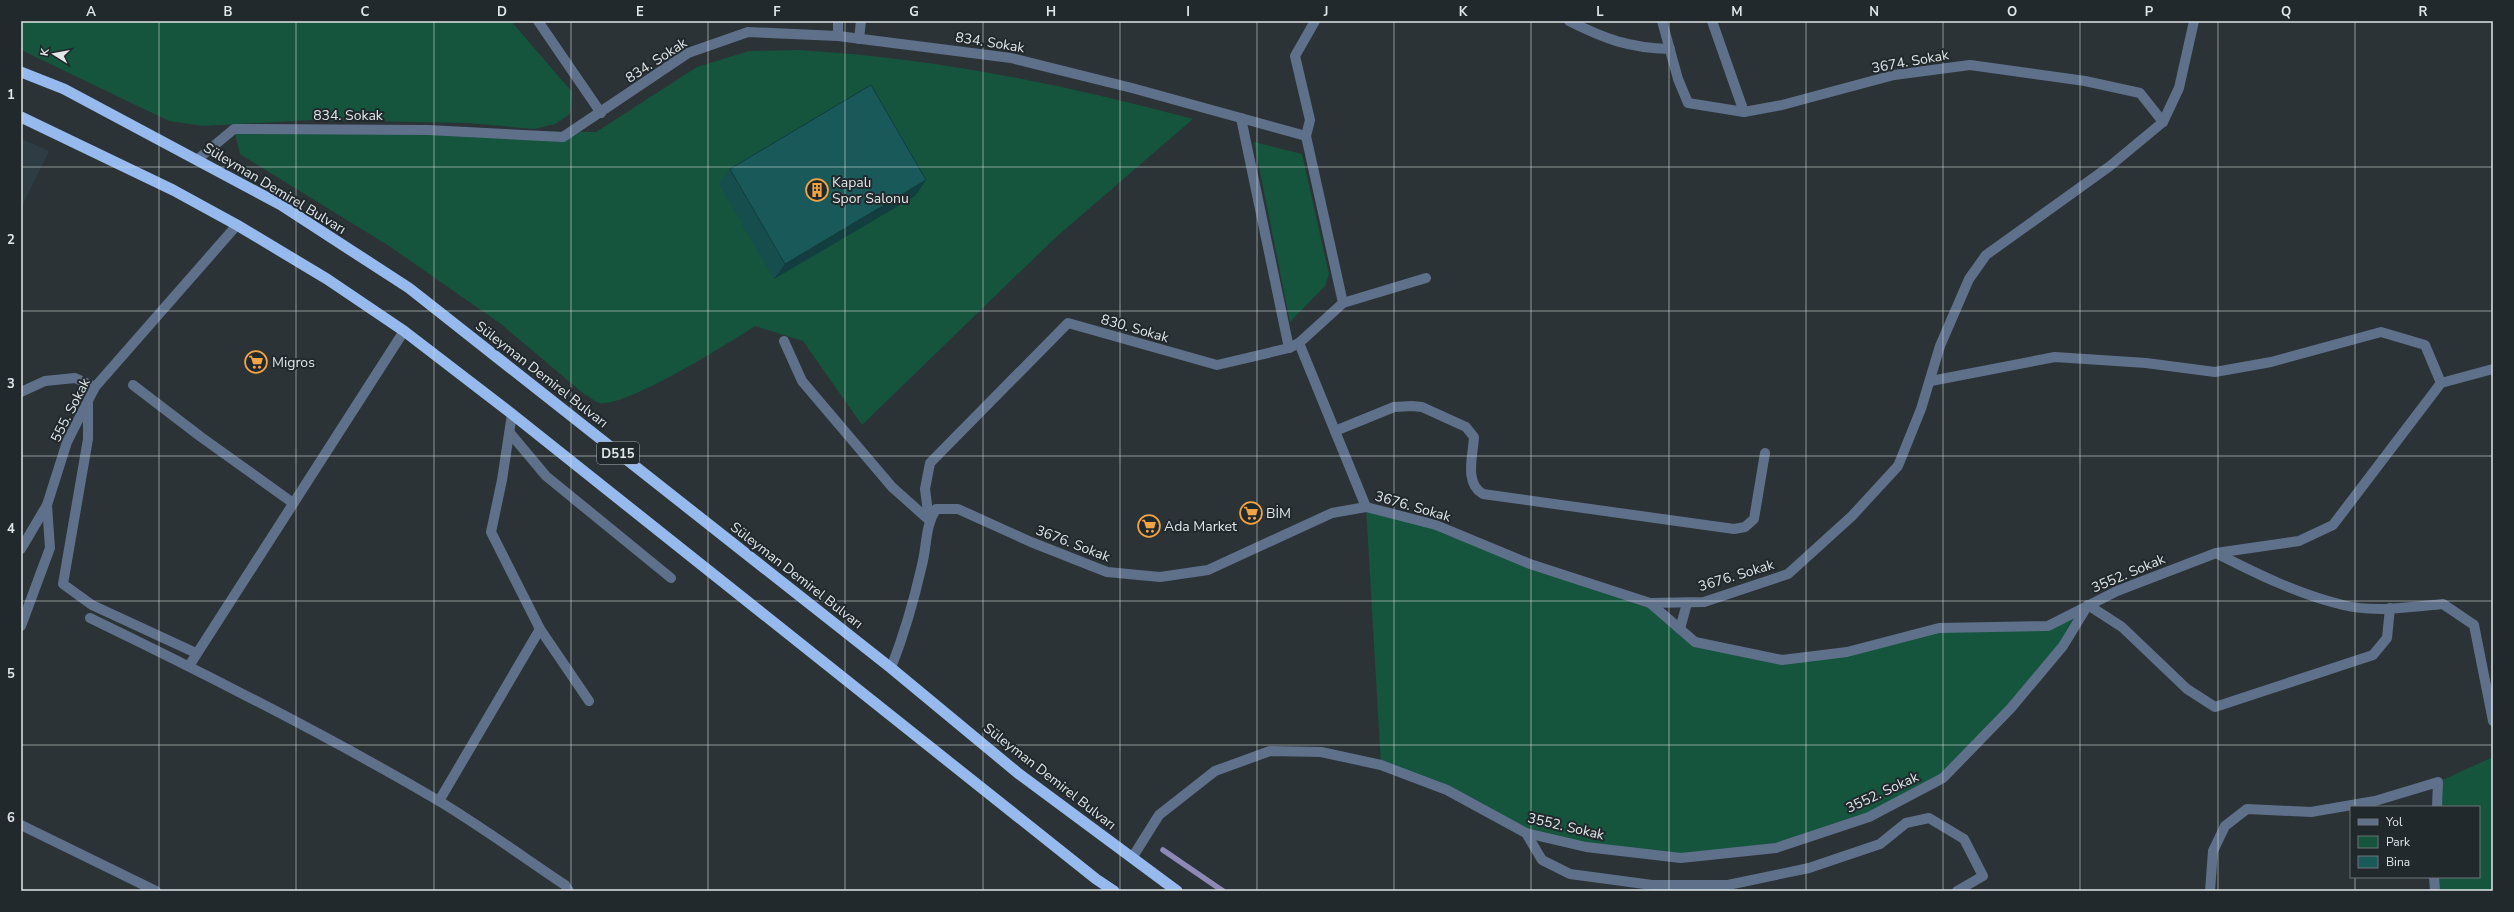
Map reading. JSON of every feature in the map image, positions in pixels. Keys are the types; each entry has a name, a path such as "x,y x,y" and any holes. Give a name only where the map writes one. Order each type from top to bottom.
{"highway":[{"name":"Süleyman Demirel Bulvarı","path":"21,72 64,89 198,159 281,205 409,288 891,668 1018,774 1177,891"},
{"name":"D515","path":"21,117 172,190 237,225 327,279 404,331 512,414 1096,879 1114,891"}],"street":[{"path":"538,21 601,113"},
{"path":"838,21 838,36"},
{"path":"859,39 861,21"},
{"path":"1315,21 1295,56 1310,120 1306,136 1343,303"},
{"path":"1569,21 1607,40 1651,48 1670,49"},
{"path":"1662,21 1678,79 1688,103 1744,112 1712,21"},
{"path":"2163,122 2179,88 2194,21"},
{"name":"834. Sokak","path":"198,159 234,129 428,130 563,137 601,113 688,53 748,32 838,36 1011,58 1306,136"},
{"name":"3674. Sokak","path":"1744,112 1782,104 1894,75 1970,65 2085,80 2140,93 2163,122"},
{"path":"1241,118 1289,348"},
{"name":"3676. Sokak","path":"929,520 936,510 958,509 1031,542 1107,572 1160,577 1208,570 1332,512 1366,507 1436,525 1530,564 1650,603 1704,602 1788,574 1846,522 1898,466 1930,381 1940,346 1969,279 1986,255 2110,166 2163,122"},
{"name":"555. Sokak","path":"21,626 50,548 47,506 68,442 95,387 237,225"},
{"name":"830. Sokak","path":"929,520 925,489 930,463 1068,323 1217,366 1289,348 1299,343 1343,303 1426,278"},
{"path":"189,666 404,331"},
{"path":"1930,381 2055,357 2146,363 2215,372 2271,362 2381,332 2425,345 2441,383 2493,369"},
{"path":"784,341 802,381 892,487 929,520 923,564 903,637 891,668"},
{"path":"1299,343 1366,507"},
{"path":"21,392 45,381 75,378 95,387"},
{"name":"3552. Sokak","path":"1132,858 1159,815 1215,771 1270,751 1321,752 1380,765 1447,790 1526,834 1586,847 1681,858 1776,848 1869,817 1943,778 2011,708 2063,646 2088,605 2117,591 2216,553 2299,540 2333,524 2441,383"},
{"path":"133,385 201,438 293,503"},
{"path":"88,402 88,439 63,584 92,605 196,654"},
{"path":"1335,431 1394,407 1412,406 1422,408 1466,427 1474,437 1471,476 1473,486 1483,494 1734,529 1745,526 1754,519 1766,453"},
{"path":"512,414 510,433 491,532 540,629 589,701"},
{"path":"510,433 546,476 671,578"},
{"path":"21,549 47,506"},
{"path":"2216,553 2274,583 2344,605 2390,608 2443,604 2474,625 2493,721"},
{"path":"1650,603 1695,642 1782,660 1847,652 1939,628 2048,626 2088,605 2122,627 2187,689 2215,707 2373,655 2387,638 2390,608"},
{"path":"1680,629 1687,603"},
{"path":"90,618 189,666 326,737 439,801 565,885 569,891"},
{"path":"439,801 540,629"},
{"path":"2210,891 2213,851 2225,826 2247,809 2311,812 2375,801 2438,782 2437,806"},
{"path":"1526,834 1542,860 1570,874 1652,885 1728,885 1809,868 1880,844 1906,823 1929,818 1964,839 1982,876 1957,891"},
{"path":"22,828 156,891"},
{"path":"2434,878 2435,891"}],"shaded area":[{"path":"21,139 49,151 21,208"}],"green space":[{"path":"21,21 511,21 572,92 570,114 555,124 534,129 468,123 311,120 203,126 169,121 21,50"},
{"path":"799,50 899,59 998,74 1144,106 1193,119 1055,238 862,425 803,341 755,326 702,359 654,385 613,402 600,403 584,394 501,324 389,246 240,154 234,129 596,132 697,67 749,51"},
{"path":"1254,142 1302,154 1329,274 1325,286 1290,322"},
{"path":"1366,507 1436,525 1650,603 1695,642 1782,660 1847,652 1939,628 2048,626 2088,605 2063,646 1943,778 1869,817 1776,848 1681,858 1526,833 1447,791 1381,765"},
{"path":"2493,757 2493,891 2435,891 2434,878 2480,878 2480,806 2437,806 2438,782"}],"building":[{"name":"Kapalı Spor Salonu","path":"871,85 926,180 785,264 730,169"}],"waterway":[{"path":"1163,850 1223,891"}],"place":[{"name":"Kapalı Spor Salonu","path":"817,190"},
{"name":"Migros","path":"256,362"},
{"name":"BİM","path":"1251,513"},
{"name":"Ada Market","path":"1149,526"}]}
